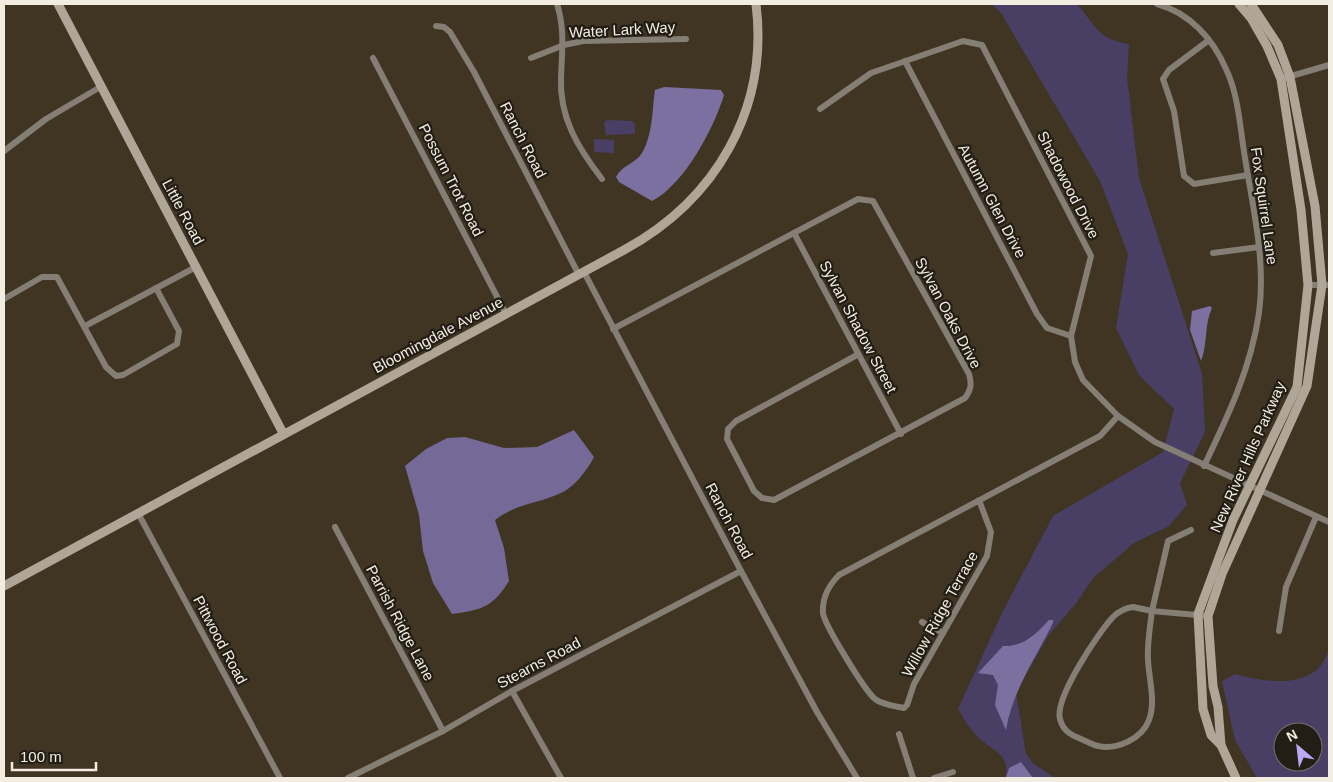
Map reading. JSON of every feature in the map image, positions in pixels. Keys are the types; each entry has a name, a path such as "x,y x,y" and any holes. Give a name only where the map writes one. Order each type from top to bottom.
{"street":[{"name":"Little Road","path":"58,4 283,433"},
{"path":"557,4 564,45 561,78 562,103 567,124 579,148 602,179"},
{"name":"Bloomingdale Avenue","path":"4,586 283,433 638,243 662,227 693,199 714,173 742,122 753,85 758,42 756,4"},
{"name":"Fox Squirrel Lane","path":"1157,4 1182,13 1209,40 1231,80 1259,247 1259,311 1248,367 1204,466"},
{"name":"New River Hills Parkway","path":"1236,778 1221,745 1212,735 1203,709 1198,614 1233,520 1296,387 1308,285 1285,78 1251,18 1239,4"},
{"name":"New River Hills Parkway","path":"1221,745 1218,707 1213,686 1208,616 1222,574 1307,386 1326,285 1315,206 1278,45 1251,4"},
{"name":"Ranch Road","path":"436,26 444,27 450,32 474,72 817,712 856,778"},
{"name":"Water Lark Way","path":"531,58 564,45 583,41 686,39"},
{"path":"1209,40 1169,70 1163,79 1174,111 1184,176 1194,184 1248,175"},
{"name":"Shadowood Drive","path":"820,110 871,73 963,41 982,45 1091,256 1071,336 1075,362 1083,380 1118,416 1155,442 1329,522"},
{"name":"Possum Trot Road","path":"374,58 506,314"},
{"name":"Autumn Glen Drive","path":"905,61 1037,314 1047,328 1071,336"},
{"path":"1285,78 1329,65"},
{"path":"4,152 46,119 102,86"},
{"name":"Sylvan Oaks Drive","path":"613,329 858,199 873,201 969,374 971,383 964,398 901,434 774,500 762,498 754,491 727,439 728,429 736,420 857,355"},
{"name":"Sylvan Shadow Street","path":"794,233 857,355 901,434"},
{"path":"1213,253 1259,247"},
{"path":"85,326 196,267"},
{"path":"4,299 42,277 57,277 110,372 116,376 130,371 171,348 179,338 179,331 156,288"},
{"path":"1308,285 1326,285"},
{"name":"Willow Ridge Terrace","path":"979,500 991,532 988,556 914,684 907,706 904,708 888,705 875,698 864,688 823,613 828,586 839,575 979,500 1100,436 1118,416"},
{"name":"Pittwood Road","path":"138,513 280,778"},
{"path":"1279,631 1286,587 1316,517"},
{"name":"Parrish Ridge Lane","path":"335,527 442,731"},
{"path":"1191,530 1168,541 1152,611 1148,659 1152,698 1149,720 1142,732 1129,741 1115,746 1098,746 1068,734 1060,720 1059,709 1084,655 1113,617 1124,609 1133,607 1152,611 1208,616"},
{"name":"Stearns Road","path":"348,778 442,731 512,691 741,571"},
{"path":"922,622 943,633"},
{"path":"512,691 561,778"},
{"path":"899,734 913,778"},
{"path":"934,778 953,772"}],"shaded area":[{"path":"991,4 1077,4 1103,35 1118,42 1129,44 1127,78 1139,178 1202,374 1205,432 1180,483 1187,505 1169,526 1134,543 1093,578 1077,602 1048,636 1016,692 1026,754 1034,764 1055,778 1005,778 1005,763 1002,757 979,739 958,709 1002,613 1053,516 1163,452 1174,409 1139,375 1116,328 1128,254 1100,181 1001,13"},
{"path":"664,87 721,90 724,95 705,139 686,169 664,193 652,201 619,182 616,177 639,157 646,146 655,90"},
{"path":"607,120 632,121 635,124 635,134 606,135 604,123"},
{"path":"594,139 614,140 614,153 594,152"},
{"path":"1210,306 1212,308 1201,361 1190,330 1192,311"},
{"path":"574,430 594,457 588,467 581,477 563,492 521,506 495,520 504,548 509,581 498,597 486,606 452,614 433,583 423,551 419,515 405,466 426,449 447,438 465,437 504,448 537,447"},
{"path":"1049,620 1053,620 1053,623 1019,688 1013,702 1006,730 995,705 998,685 993,675 978,673 1003,646 1023,642 1034,635"},
{"path":"1329,648 1329,778 1257,778 1235,740 1222,681 1235,674 1262,680 1290,680 1303,677 1315,671 1323,662"},
{"path":"1021,762 1033,778 1006,778 1009,768"}]}
